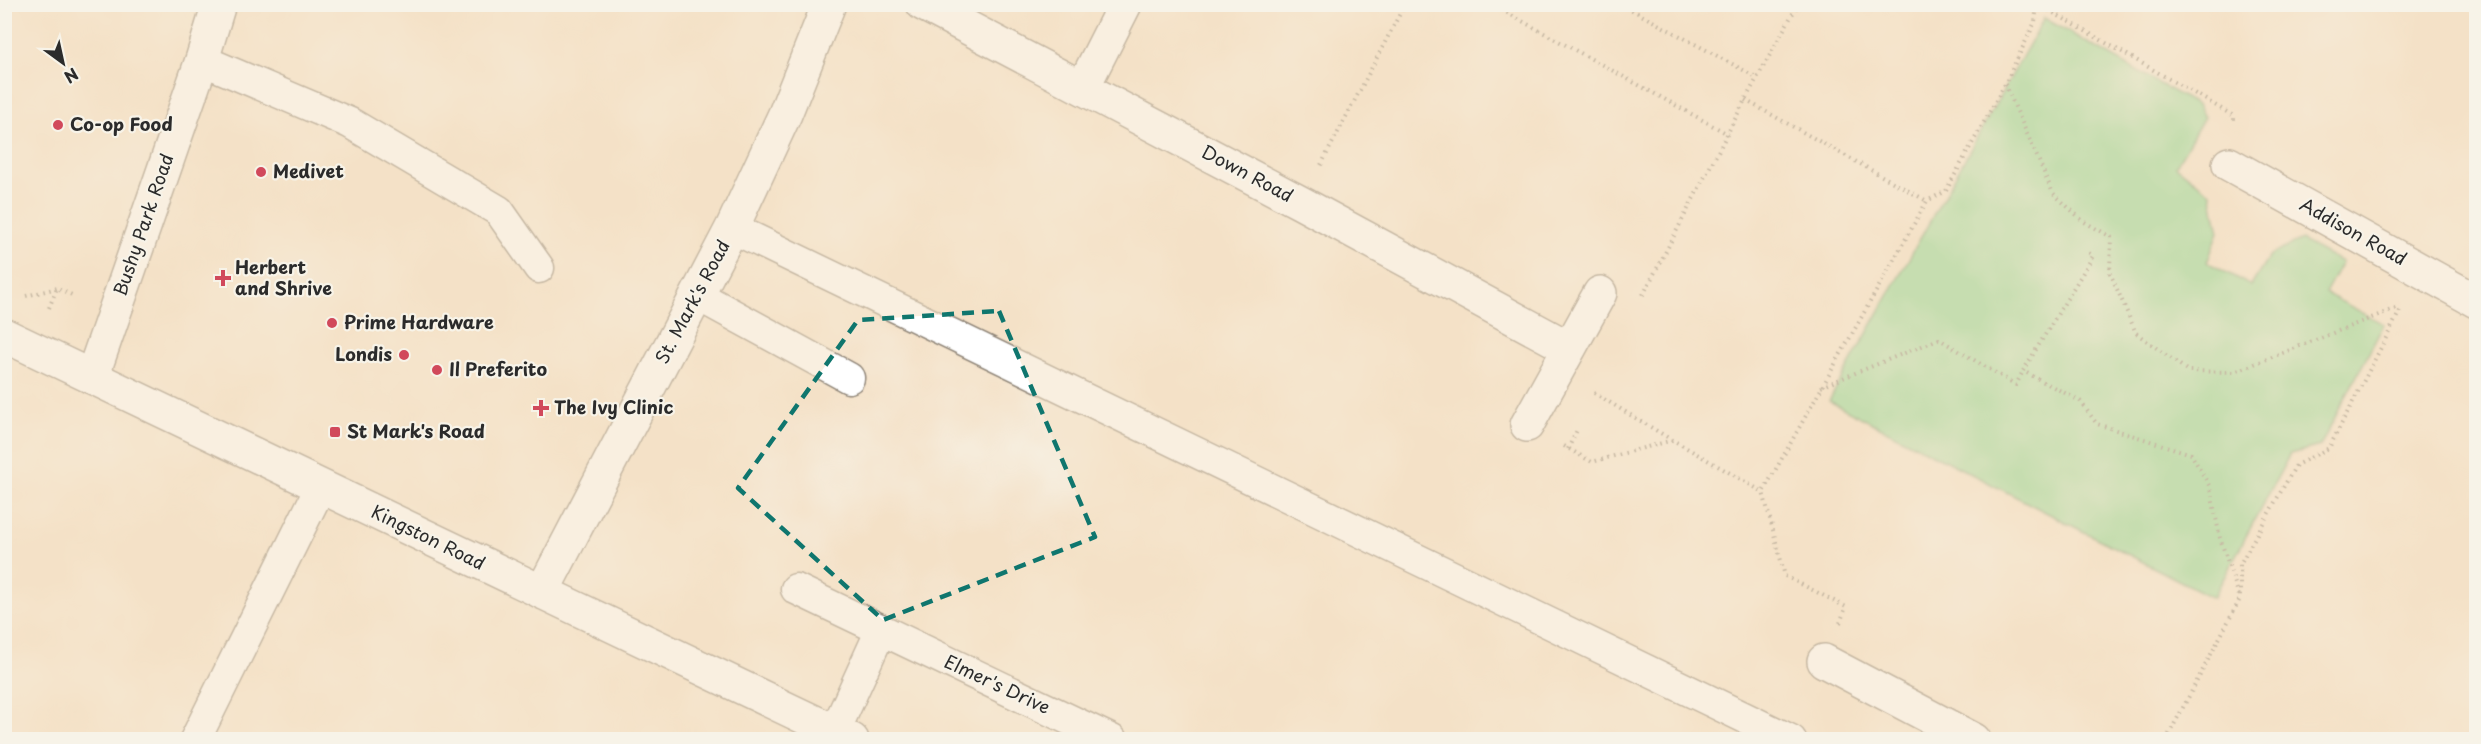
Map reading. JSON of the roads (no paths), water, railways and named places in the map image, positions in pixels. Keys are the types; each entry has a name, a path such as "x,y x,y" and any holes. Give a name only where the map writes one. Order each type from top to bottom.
{"street":[{"name":"Bushy Park Road","path":"92,377 202,60 219,4"},
{"name":"St. Mark's Road","path":"542,592 732,228 784,114 830,4"},
{"name":"Down Road","path":"923,4 1302,203 1569,348"},
{"path":"1083,87 1125,4"},
{"name":"Addison Road","path":"2229,164 2476,301"},
{"path":"1527,425 1600,293"},
{"name":"Kingston Road","path":"4,335 844,735"},
{"path":"1824,661 1974,740"}],"lane":[{"path":"202,60 350,123 499,211 539,268"},
{"path":"732,228 1791,740"},
{"path":"697,295 849,378"},
{"path":"195,740 321,486"},
{"name":"Elmer's Drive","path":"796,589 1112,740"},
{"path":"844,735 881,630"}],"place":[{"name":"Co-op Food","path":"58,125"},
{"name":"Medivet","path":"261,172"},
{"name":"Herbert and Shrive","path":"223,278"},
{"name":"Prime Hardware","path":"332,323"},
{"name":"Londis","path":"404,355"},
{"name":"Il Preferito","path":"437,370"},
{"name":"The Ivy Clinic","path":"541,408"},
{"name":"St Mark's Road","path":"335,432"}]}
